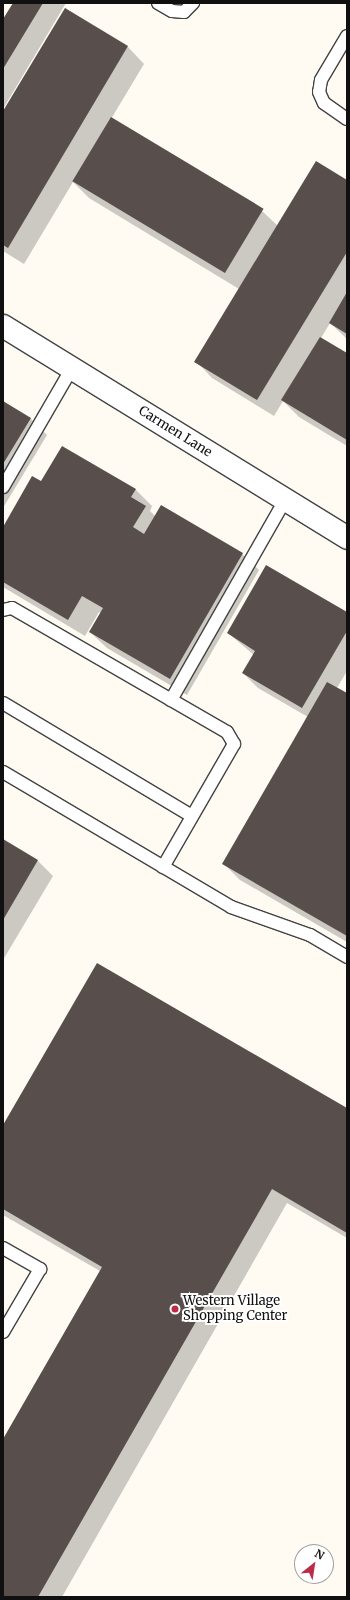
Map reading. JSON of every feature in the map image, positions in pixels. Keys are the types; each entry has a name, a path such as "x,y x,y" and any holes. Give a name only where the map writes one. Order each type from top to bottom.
{"street":[{"name":"Carmen Lane","path":"3,326 347,538"}],"lane":[{"path":"158,3 172,11 184,12 193,3"},
{"path":"347,36 321,80 319,92 324,103 347,119"},
{"path":"3,487 72,368"},
{"path":"171,700 285,500"},
{"path":"3,610 12,608 227,732 234,744 163,867"},
{"path":"3,703 192,816"},
{"path":"3,772 231,907 310,935 347,957"},
{"path":"3,1248 40,1269 3,1332"}],"building":[{"path":"13,3 43,3 3,69 3,19"},
{"path":"65,8 128,46 8,248 3,245 3,111"},
{"path":"111,117 264,209 225,273 72,181"},
{"path":"316,161 347,180 347,252 257,400 194,362"},
{"path":"347,292 347,334 329,323"},
{"path":"320,337 347,353 347,440 281,400"},
{"path":"3,401 31,418 3,464"},
{"path":"62,446 136,489 131,497 146,506 133,527 144,534 161,505 243,553 170,679 89,632 103,608 82,596 68,620 3,582 3,527 32,476 41,481"},
{"path":"266,565 347,612 347,631 302,708 242,673 255,651 227,633"},
{"path":"327,682 347,693 347,936 222,864"},
{"path":"3,839 38,860 3,920"},
{"path":"97,963 347,1108 347,1233 272,1189 38,1597 3,1597 3,1439 102,1267 3,1209 3,1125"}],"place":[{"name":"Western Village Shopping Center","path":"175,1309"}]}
